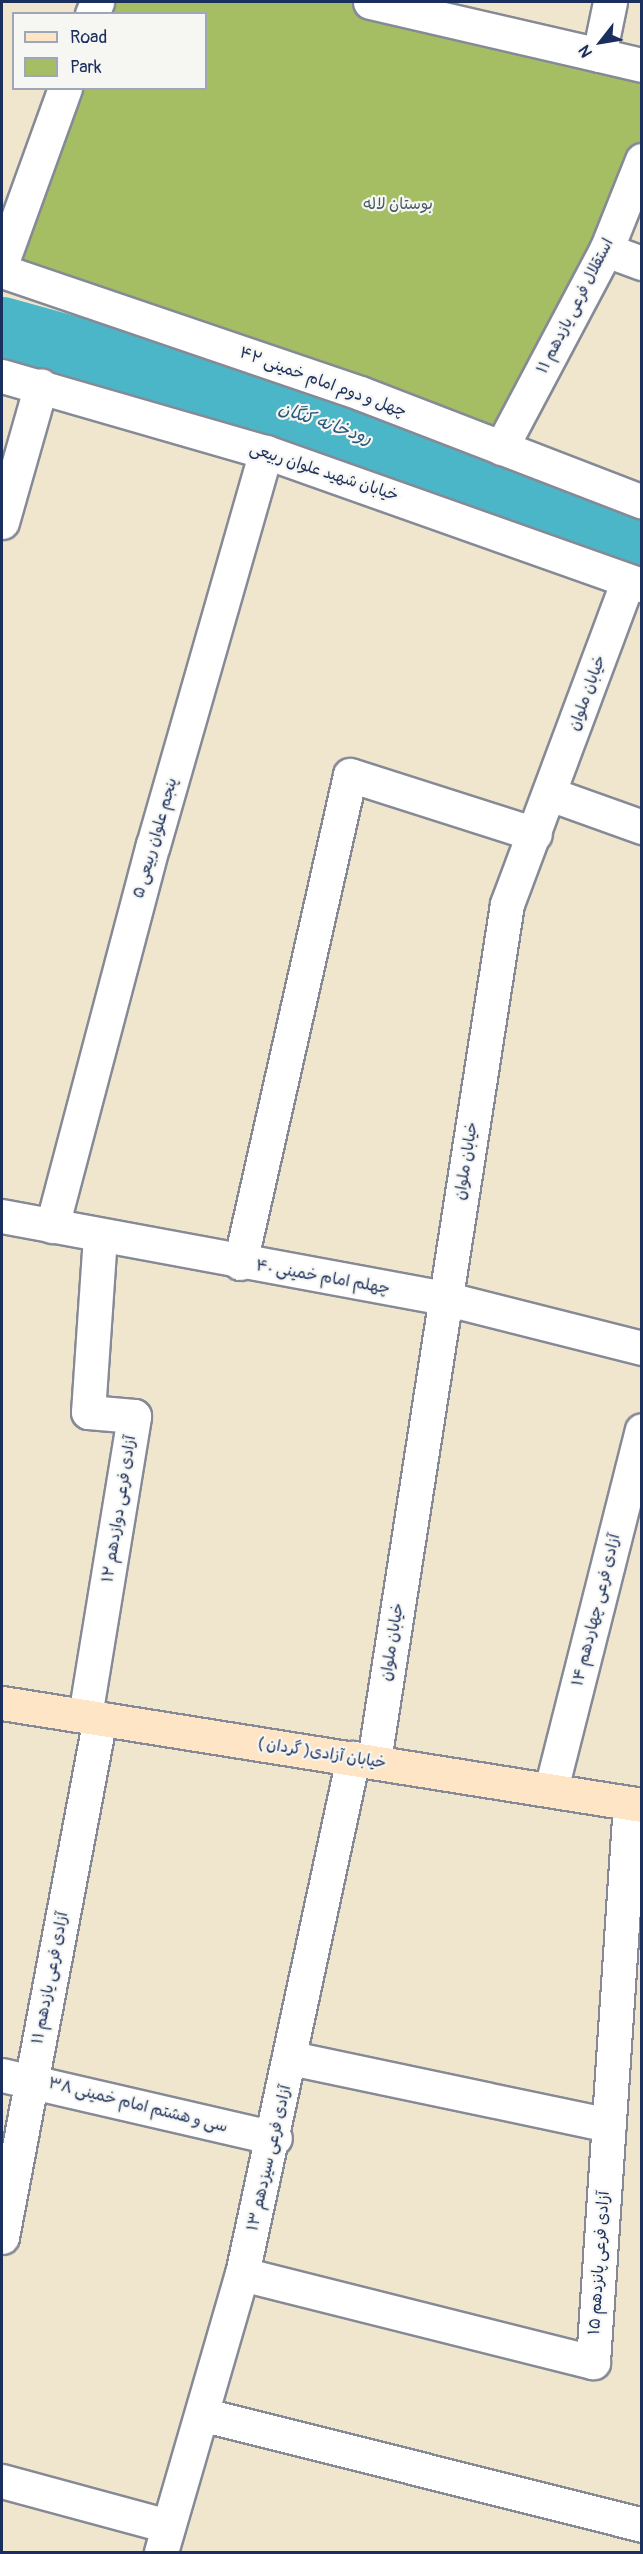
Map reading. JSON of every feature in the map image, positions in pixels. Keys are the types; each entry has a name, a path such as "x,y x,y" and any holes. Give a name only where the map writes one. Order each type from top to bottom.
{"main road":[{"name":"خیابان آزادی( گردان )","path":"2,1702 636,1804"}],"street":[{"path":"599,55 610,2"},
{"path":"382,3 642,65"},
{"path":"2,262 64,90"},
{"name":"استقلال فرعی یازدهم ۱۱","path":"501,448 606,250 642,159"},
{"path":"606,250 642,262"},
{"name":"چهل و دوم امام خمینی ۴۲","path":"2,271 360,393 642,502"},
{"name":"خیابان شهید علوان ربیعی","path":"2,376 41,385 266,452 635,583"},
{"path":"2,522 41,385"},
{"name":"پنجم علوان ربیعی ۵","path":"52,1226 153,845 266,452"},
{"name":"خیابان ملوان","path":"363,1759 444,1298 507,904 635,583"},
{"path":"240,1263 350,775 534,834"},
{"path":"550,794 642,827"},
{"name":"چهلم امام خمینی ۴۰","path":"2,1216 240,1263 444,1298 642,1348"},
{"name":"آزادی فرعی دوازدهم ۱۲","path":"92,1717 134,1416 88,1412 100,1235"},
{"name":"آزادی فرعی چهاردهم ۱۴","path":"551,1789 642,1430"},
{"name":"آزادی فرعی یازدهم ۱۱","path":"2,2237 16,2077 92,1717"},
{"name":"آزادی فرعی سیزدهم ۱۳","path":"164,2539 205,2415 242,2274 363,1759"},
{"name":"آزادی فرعی پانزدهم ۱۵","path":"242,2274 593,2362 609,2125 636,1804"},
{"path":"291,2058 609,2125"},
{"name":"سی و هشتم امام خمینی ۳۸","path":"16,2077 275,2138"},
{"path":"205,2415 642,2525"},
{"path":"2,2481 164,2539"}],"green space":[{"name":"بوستان لاله","path":"98,2 396,2 641,64 641,146 501,448 2,271 66,90 207,90 207,12 94,12"}],"waterway":[{"name":"رودخانه کنگان","path":"2,331 285,409 642,538"}]}
